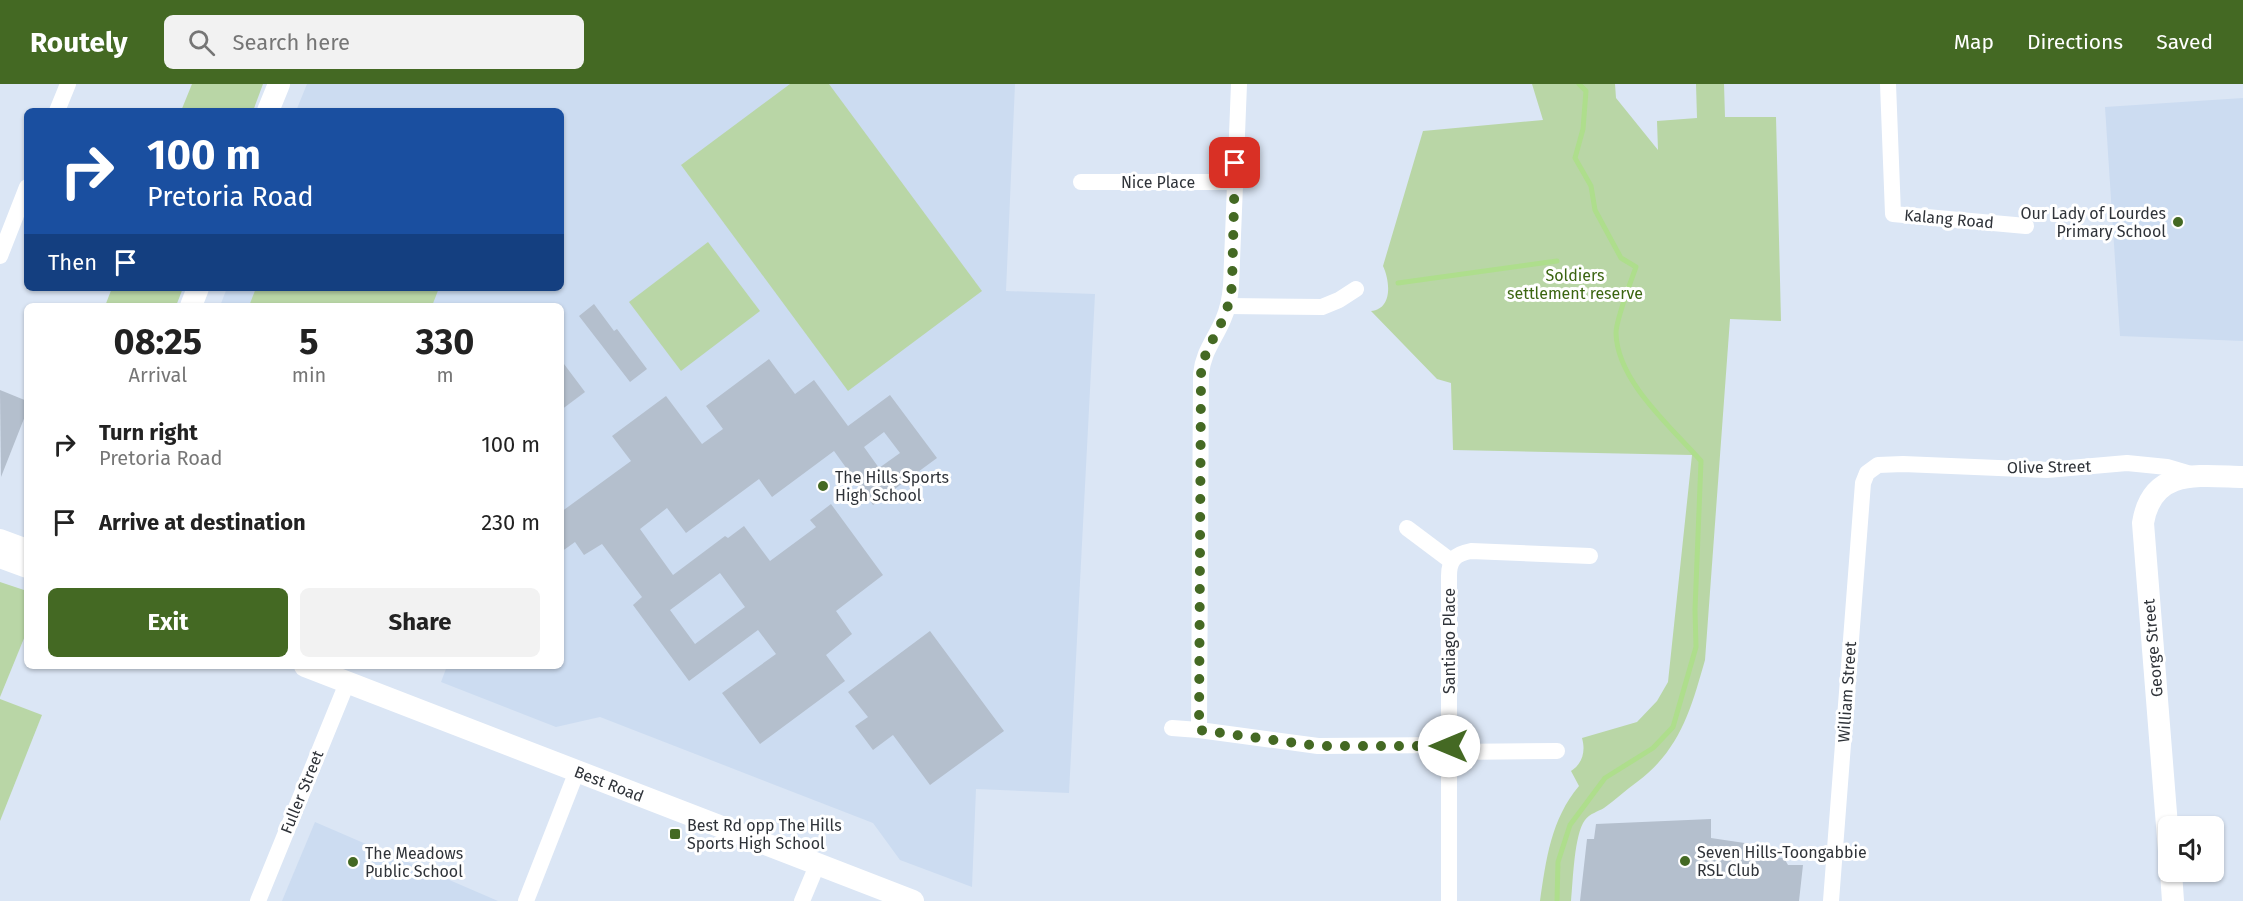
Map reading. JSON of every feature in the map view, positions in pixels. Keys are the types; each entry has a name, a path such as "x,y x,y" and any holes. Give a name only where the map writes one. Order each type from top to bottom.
{"main road":[{"path":"269,108 279,84"},
{"name":"Olive Street","path":"2196,475 2243,477"},
{"name":"George Street","path":"2166,816 2143,523 2145,510 2158,490 2174,479 2196,475"},
{"path":"0,540 24,549"},
{"path":"0,557 24,566"},
{"name":"Best Road","path":"312,669 913,901"},
{"path":"2172,882 2173,901"}],"street":[{"path":"58,108 68,84"},
{"path":"1199,730 1201,374 1207,349 1228,306 1232,286 1239,84"},
{"name":"Kalang Road","path":"1888,84 1893,214 2026,226"},
{"name":"Nice Place","path":"1081,182 1234,182"},
{"path":"0,256 24,195"},
{"path":"1228,306 1323,307 1356,289"},
{"name":"Olive Street","path":"1863,483 1868,472 1878,465 1903,464 2047,470 2127,463 2167,467 2196,475"},
{"name":"William Street","path":"1831,901 1863,483"},
{"path":"1407,528 1451,561 1456,555 1471,551 1590,556"},
{"name":"Santiago Place","path":"1449,901 1449,576 1451,561"},
{"name":"Fuller Street","path":"258,901 347,684"},
{"path":"1172,728 1318,746 1557,751"},
{"path":"526,901 577,771"},
{"path":"802,901 818,863"}],"shaded area":[{"name":"The Hills Sports High School","path":"307,84 1015,84 1006,291 1095,294 1069,793 976,789 972,887 900,860 873,823 600,717 556,727 441,682 446,669 564,669 564,303 221,303 226,291 564,291 564,108 297,108"},
{"name":"Our Lady of Lourdes Primary School","path":"2243,98 2243,341 2120,336 2105,107"},
{"name":"The Meadows Public School","path":"315,822 498,901 282,901"}],"green space":[{"path":"192,84 263,84 254,108 182,108"},
{"path":"790,84 829,84 982,291 848,391 681,165"},
{"name":"Soldiers settlement reserve","path":"1532,84 1615,84 1616,98 1658,150 1657,121 1697,118 1696,84 1724,84 1725,117 1776,117 1781,321 1730,319 1705,660 1689,712 1664,756 1637,782 1604,808 1591,814 1581,827 1576,847 1571,901 1540,901 1551,840 1562,812 1579,786 1571,771 1582,757 1584,748 1582,738 1637,722 1657,701 1668,682 1692,455 1453,450 1451,383 1437,379 1371,311 1378,309 1386,300 1388,286 1383,266 1423,131 1543,120"},
{"path":"708,242 760,311 681,371 629,302"},
{"path":"111,291 182,291 177,303 106,303"},
{"path":"255,291 438,291 433,303 250,303"},
{"path":"0,582 24,590 24,638 0,697"},
{"path":"0,699 42,715 0,821"}],"building":[{"path":"594,304 614,331 617,329 647,369 630,382 579,316"},
{"path":"769,359 795,394 814,380 848,426 890,395 937,458 873,505 834,451 772,497 759,479 686,533 667,508 640,529 673,575 725,536 728,538 744,526 770,561 816,527 810,520 831,504 883,575 836,611 852,634 826,655 845,681 760,744 722,693 776,654 758,630 689,681 633,605 642,597 602,544 584,555 575,542 564,550 564,510 631,461 612,436 666,396 702,444 723,429 706,406","holes":["884,432 900,453 879,468 864,447","720,573 745,607 695,644 670,610"]},
{"path":"564,364 585,392 564,408"},
{"path":"0,390 24,400 24,419 1,477"},
{"path":"930,631 1004,731 930,785 893,735 873,750 855,726 868,717 848,692"},
{"name":"Seven Hills-Toongabbie RSL Club","path":"1711,819 1711,838 1758,845 1758,857 1784,858 1788,865 1803,865 1799,901 1580,901 1587,839 1594,839 1596,824"}],"waterway":[{"path":"1557,901 1558,862 1570,825 1605,778 1653,748 1673,727 1696,647 1695,610 1701,461 1635,386 1619,351 1617,327 1636,267 1621,258 1595,210 1591,186 1575,158 1583,129 1586,91 1579,84"},
{"path":"1398,283 1557,261"}],"place":[{"name":"Our Lady of Lourdes Primary School","path":"2178,222"},
{"name":"The Hills Sports High School","path":"823,486"},
{"name":"Best Rd opp The Hills Sports High School","path":"675,834"},
{"name":"Seven Hills-Toongabbie RSL Club","path":"1685,861"},
{"name":"The Meadows Public School","path":"353,862"}],"route":[{"path":"1235,163 1232,286 1228,306 1207,349 1201,374 1199,730 1318,746 1449,746"}]}
